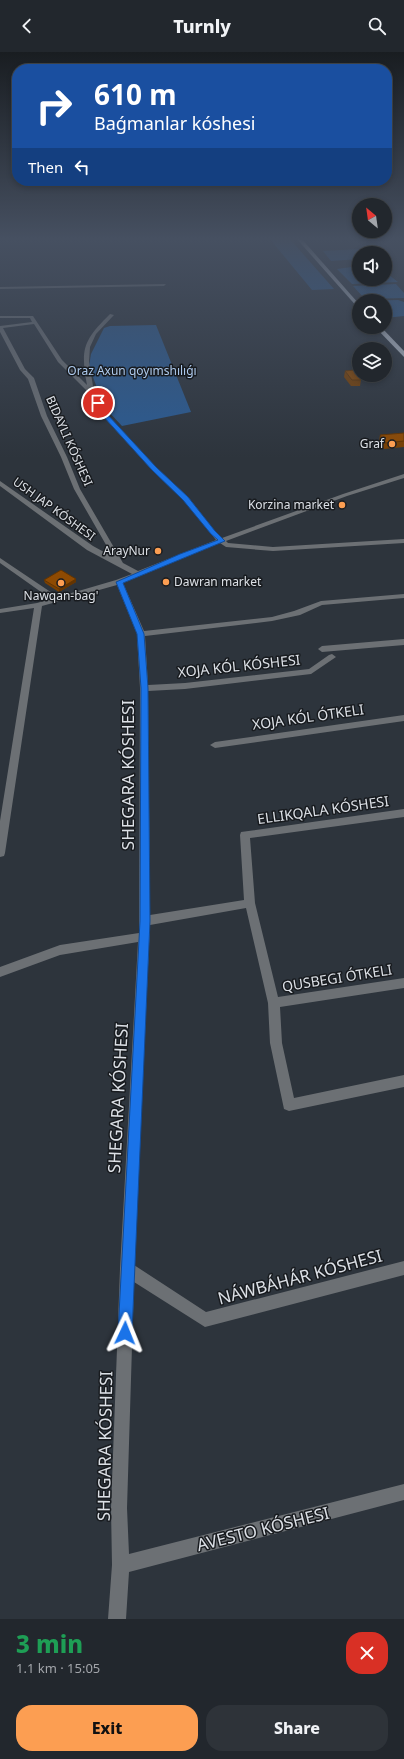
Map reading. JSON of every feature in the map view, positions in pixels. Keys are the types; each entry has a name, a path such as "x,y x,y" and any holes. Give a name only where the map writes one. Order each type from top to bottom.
{"highway":[{"path":"384,334 404,355"}],"street":[{"path":"91,392 86,369 86,354 94,333 112,315"},
{"path":"0,317 31,317 34,324 60,360 91,392 105,414 159,473 186,498 213,533 226,544 273,549 309,548 404,540"},
{"path":"34,324 0,327 23,370 31,378 44,416 64,457 77,489 120,564"},
{"path":"0,611 38,605 119,582 345,494 404,476"},
{"name":"USH JAP KÓSHESI","path":"0,483 90,548 138,574"},
{"path":"0,560 58,600"},
{"name":"SHEGARA KÓSHESI","path":"117,1619 121,1565 119,1508 127,1269 145,921 144,688 141,634 119,582"},
{"path":"141,634 272,619 297,613 321,603 404,596"},
{"path":"0,853 38,605"},
{"path":"322,649 404,642"},
{"name":"XOJA KÓL KÓSHESI","path":"144,688 185,686 311,671 332,656"},
{"name":"XOJA KÓL ÓTKELI","path":"215,745 404,718"},
{"name":"ELLIKQALA KÓSHESI","path":"250,903 245,836 404,813"},
{"path":"145,921 250,903 274,1003 276,1043 289,1105 404,1080"},
{"path":"0,972 60,950 143,937"},
{"name":"QUSBEGI ÓTKELI","path":"274,1003 404,983"},
{"name":"NÁWBÁHÁR KÓSHESI","path":"127,1269 205,1320 404,1268"},
{"name":"AVESTO KÓSHESI","path":"121,1565 404,1492"}],"green space":[{"path":"392,311 404,311 404,316 392,317"},
{"name":"Oraz Axun qoyımshılıǵı","path":"156,325 191,412 122,426 108,411 97,388 89,366 91,354 104,328 110,326"}],"building":[{"path":"352,370 352,380 345,371"},
{"path":"404,433 404,441 385,443 380,435"},
{"name":"Nawqan-bag'","path":"61,570 76,579 59,589 44,580"}],"place":[{"name":"Graf","path":"392,444"},
{"name":"Korzina market","path":"342,505"},
{"name":"ArayNur","path":"158,551"},
{"name":"Dawran market","path":"166,582"},
{"name":"Nawqan-bag'","path":"61,583"}],"route":[{"path":"98,403 105,414 154,469 186,498 213,533 222,541 203,547 119,582 141,634 144,688 145,921 143,937 125,1333"}]}
